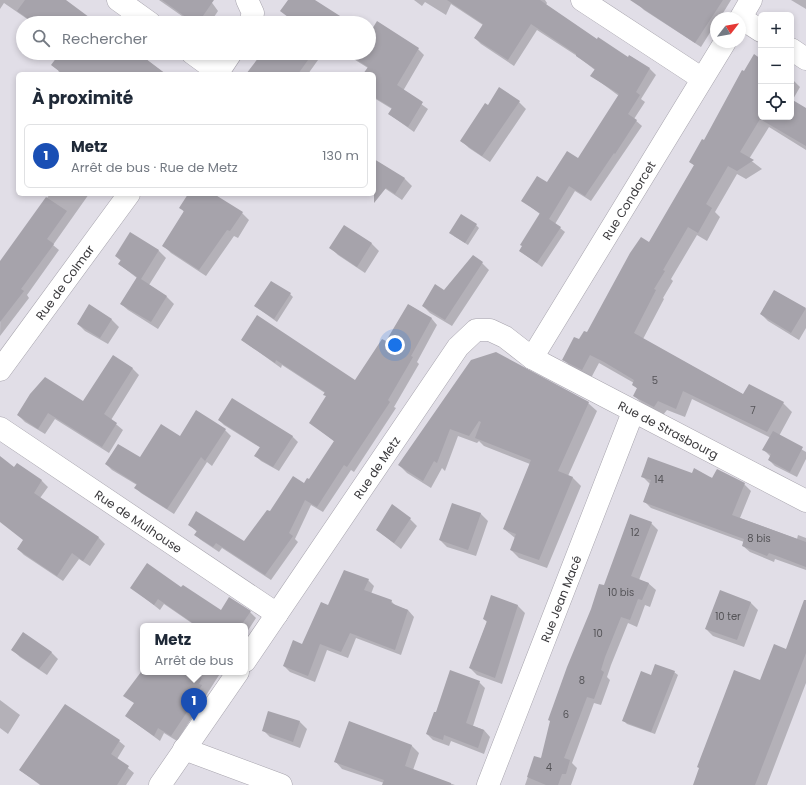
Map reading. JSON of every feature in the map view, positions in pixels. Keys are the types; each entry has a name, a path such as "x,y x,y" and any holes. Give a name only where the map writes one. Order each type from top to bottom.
{"street":[{"path":"118,0 140,16"},
{"path":"247,0 253,13 252,16"},
{"path":"582,0 701,78"},
{"path":"746,14 758,28"},
{"name":"Rue Condorcet","path":"532,358 701,78 721,48"},
{"path":"794,51 806,59"},
{"path":"201,60 217,72"},
{"path":"219,72 226,60"},
{"name":"Rue de Colmar","path":"0,370 128,196"},
{"name":"Rue de Metz","path":"248,657 458,347 476,330 490,330 505,337 532,358"},
{"name":"Rue de Strasbourg","path":"532,358 806,501"},
{"name":"Rue Jean Macé","path":"488,785 633,412"},
{"name":"Rue de Mulhouse","path":"0,428 277,614"},
{"path":"160,785 236,675"},
{"path":"184,749 281,785"}],"building":[{"path":"25,0 66,0 88,16 24,16 17,11"},
{"path":"162,0 214,0 203,16 184,16"},
{"path":"288,0 315,0 340,16 287,16 280,11"},
{"path":"447,0 540,0 597,39 598,37 628,57 629,55 650,68 636,92 640,95 628,114 637,120 615,154 614,153 585,196 569,186 549,219 521,201 537,176 547,182 567,151 578,158 619,94 590,76 595,69 576,56 576,54 531,24 508,60 474,38 483,24"},
{"path":"630,0 723,0 715,12 710,12 710,20 695,43"},
{"path":"377,21 419,48 397,85 423,102 408,127 388,114 392,108 376,98 376,72 364,72 368,67 357,60 376,60"},
{"path":"754,54 758,57 758,120 759,120 740,152 754,160 737,171 728,166 706,204 712,208 698,233 688,227 663,270 665,271 654,289 656,290 634,333 743,394 749,384 784,402 767,432 683,391 676,409 658,401 654,407 633,396 637,388 632,385 634,380 590,355 582,370 562,360 574,337 579,339 584,331 587,332 630,253 641,237 649,242 694,165 689,162 702,139 704,140 742,70 744,71"},
{"path":"55,60 147,60 163,72 60,72 51,65"},
{"path":"257,60 308,60 299,72 248,72"},
{"path":"499,87 520,101 482,156 460,141 485,103 488,105"},
{"path":"794,101 806,108 806,146 762,120 794,120"},
{"path":"376,160 405,178 395,194 386,188 374,203 374,196 376,196"},
{"path":"187,196 217,196 243,212 230,231 227,230 199,270 162,246 184,211 179,208"},
{"path":"46,197 67,211 47,239 54,244 21,289 24,291 0,322 0,261"},
{"path":"540,213 561,227 537,263 519,251 522,246 520,245"},
{"path":"461,214 477,224 465,243 449,233"},
{"path":"344,225 372,243 357,267 329,248"},
{"path":"130,232 159,250 141,279 167,296 151,322 120,304 137,277 118,264 121,260 115,256"},
{"path":"473,255 483,262 445,320 422,306 435,284 444,290"},
{"path":"271,281 291,293 274,319 254,306"},
{"path":"774,290 806,308 791,333 760,314"},
{"path":"89,304 112,319 100,338 77,324"},
{"path":"408,304 432,318 411,356 413,357 388,400 390,402 347,467 344,465 317,507 305,500 289,533 293,536 265,575 216,543 213,547 194,535 197,531 188,525 196,511 244,541 267,510 270,511 293,476 304,483 307,478 309,479 334,441 309,423 326,396 323,395 325,392 276,360 275,363 241,340 257,315 355,380 382,339 386,341"},
{"path":"496,352 589,402 558,471 573,477 539,560 510,550 516,534 503,529 531,460 475,438 481,422 479,421 469,436 450,429 437,463 434,461 423,481 398,465 471,360"},
{"path":"113,355 133,368 104,414 117,423 102,447 48,413 38,429 17,415 30,394 45,377 83,401"},
{"path":"232,398 293,436 273,467 254,456 260,447 218,420"},
{"path":"196,410 226,429 205,461 201,457 167,509 134,488 137,484 105,464 118,444 140,457 161,424 180,436"},
{"path":"773,431 803,447 790,472 768,460 771,454 762,450"},
{"path":"0,456 14,467 17,463 42,480 34,493 99,537 83,561 72,553 57,576 17,549 23,540 0,522"},
{"path":"648,457 692,473 694,468 712,478 717,469 745,483 732,515 806,542 806,567 769,553 767,556 742,546 744,539 643,502 651,480 641,477"},
{"path":"452,503 481,513 468,550 439,540"},
{"path":"392,504 411,518 394,543 376,530"},
{"path":"630,514 652,522 631,576 649,583 642,600 638,599 630,620 621,617 605,657 601,670 604,672 594,699 587,697 564,758 570,760 566,774 562,774 558,785 546,785 527,777 534,756 541,758 550,721 548,720 567,667 591,609 599,584 604,585"},
{"path":"147,563 181,587 183,585 221,610 229,597 251,611 243,623 193,623 158,599 154,605 130,588"},
{"path":"344,570 369,579 364,590 392,600 391,603 408,610 395,650 350,633 341,652 320,644 308,676 283,666 293,640 302,644 321,602 328,605"},
{"path":"720,590 751,602 737,640 705,629"},
{"path":"491,595 518,605 495,678 469,668 487,621 483,619"},
{"path":"804,600 806,600 806,653 755,785 693,785 699,768 697,767 734,670 760,680 774,644 786,649"},
{"path":"23,632 52,652 39,669 11,650"},
{"path":"655,664 675,671 651,732 622,721 641,671 651,675"},
{"path":"450,670 480,681 466,723 484,730 478,748 444,735 443,740 426,734 434,712 436,712"},
{"path":"140,673 140,675 197,675 202,678 199,684 202,685 195,696 197,697 171,736 158,728 154,736 125,716 134,703 123,696"},
{"path":"65,704 120,740 111,754 129,766 117,785 41,785 19,770"},
{"path":"268,711 300,721 293,742 262,731"},
{"path":"349,721 412,745 405,766 451,783 451,785 382,785 384,780 334,762"}],"place":[{"name":"Metz","path":"194,721"}]}
